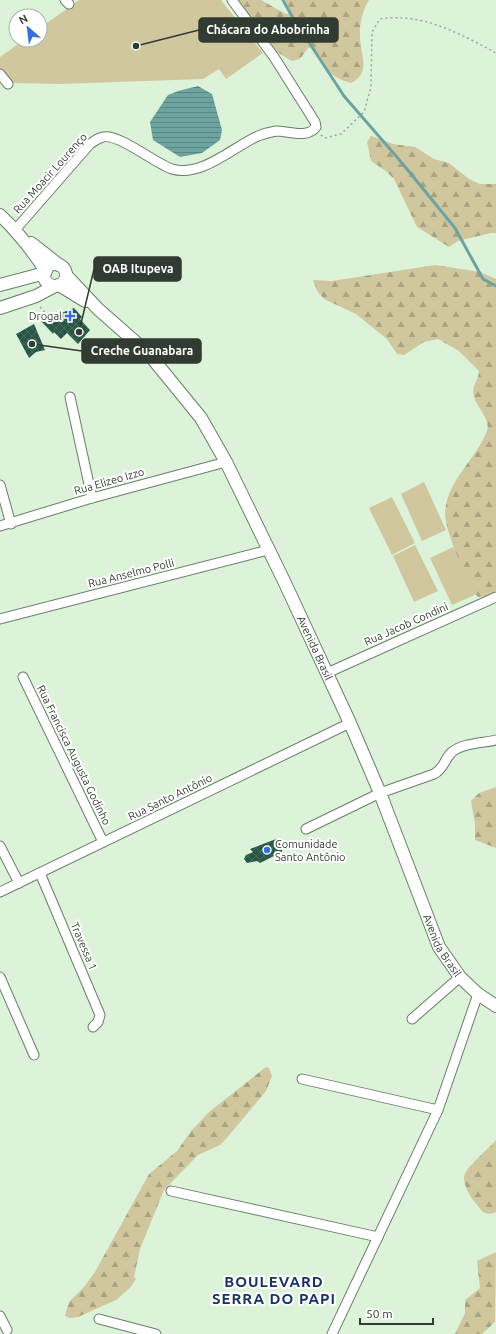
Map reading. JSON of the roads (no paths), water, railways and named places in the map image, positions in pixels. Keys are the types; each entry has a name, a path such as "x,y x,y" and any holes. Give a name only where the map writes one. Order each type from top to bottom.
{"main road":[{"name":"Avenida Brasil","path":"0,215 15,230 62,270 98,309 148,353 201,418 226,462 350,723 380,793 439,947 460,977 478,994 496,1006"},
{"name":"Avenida Brasil","path":"15,230 30,248 45,272 47,282 57,285 98,309"},
{"path":"0,285 45,272 52,265 62,270 65,280 36,296 0,308"}],"street":[{"name":"Rua Moacir Lourenço","path":"15,230 90,144 96,139 104,136 114,138 133,147 171,169 182,170 204,166 262,134 275,131 303,134 313,131 316,127 311,115 274,57 232,0"},
{"path":"0,74 8,84"},
{"path":"70,397 92,498"},
{"name":"Rua Elizeo Izzo","path":"0,526 11,524 92,498 226,462"},
{"path":"0,486 11,524"},
{"name":"Rua Anselmo Polli","path":"0,619 268,550"},
{"name":"Rua Jacob Condini","path":"327,673 496,597"},
{"name":"Rua Francisca Augusta Godinho","path":"23,677 103,842"},
{"name":"Rua Santo Antônio","path":"0,892 350,723"},
{"path":"306,829 380,793 440,770 452,752 461,747 496,740"},
{"path":"0,846 18,883"},
{"name":"Travessa 1","path":"40,873 100,1015 98,1022 93,1027"},
{"path":"0,977 34,1055"},
{"path":"412,1019 460,977"},
{"path":"332,1334 438,1110 478,994"},
{"path":"302,1079 438,1110"},
{"path":"172,1191 378,1237"},
{"path":"0,1316 7,1330"},
{"path":"99,1320 156,1334"}],"water":[{"path":"198,86 212,94 222,130 220,140 202,153 180,157 153,140 150,122 168,95"}],"waterway":[{"path":"283,0 293,18 344,96 402,163 455,228 483,279 496,286"}],"place":[{"name":"Chácara do Abobrinha","path":"136,46"},
{"name":"Drogal","path":"70,316"},
{"name":"OAB Itupeva","path":"79,332"},
{"name":"Creche Guanabara","path":"32,344"},
{"name":"Comunidade Santo Antônio","path":"267,850"}],"district":[{"name":"BOULEVARD SERRA DO PAPI","path":"274,1290"}]}
